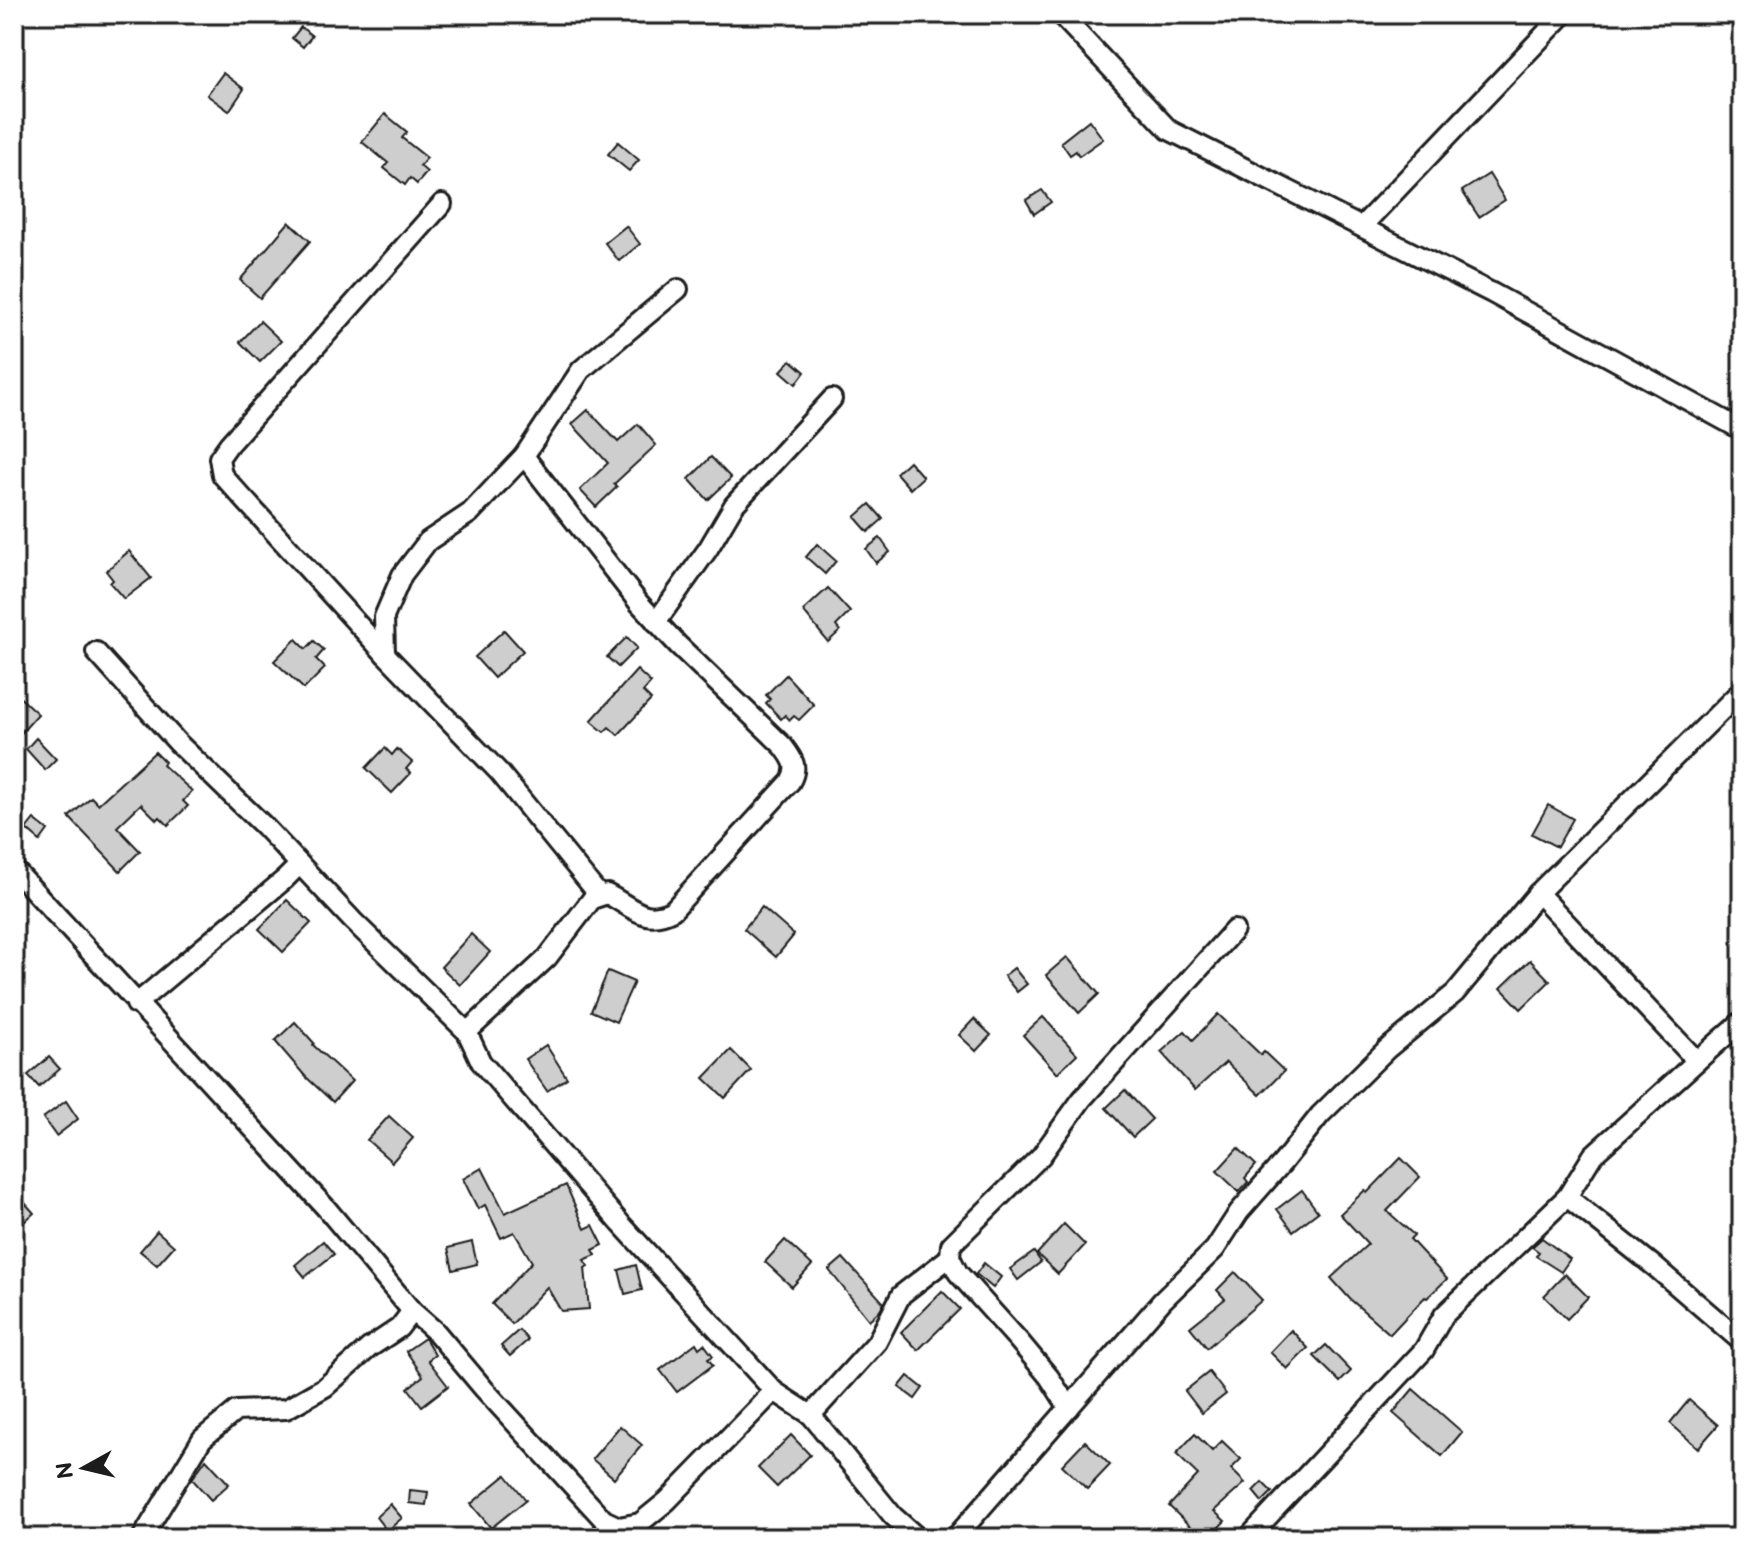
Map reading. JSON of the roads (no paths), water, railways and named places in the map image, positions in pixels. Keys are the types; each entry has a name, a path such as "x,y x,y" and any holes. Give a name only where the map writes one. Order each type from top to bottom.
{"street":[{"path":"1060,14 1169,130 1362,226 1738,423"},
{"path":"1362,226 1564,14"},
{"path":"442,204 219,458 222,475 385,654 499,772 599,895"},
{"path":"385,654 384,617 402,575 428,541 470,513 524,456 581,370 678,289"},
{"path":"656,622 708,549 734,505 832,399"},
{"path":"467,1032 547,958 568,934 584,906 599,895 607,894 650,918 660,918 673,910 795,775 794,760 783,746 656,622 524,456"},
{"path":"96,652 178,743 467,1032 481,1062 564,1154 621,1224 774,1391 811,1415 893,1516 918,1538"},
{"path":"955,1538 1162,1301 1215,1249 1239,1212 1320,1115 1387,1049 1455,993 1538,893 1742,690"},
{"path":"136,1004 300,864"},
{"path":"14,869 326,1208 412,1311 436,1332 604,1520 634,1532 774,1391"},
{"path":"1538,893 1697,1061"},
{"path":"1069,1408 1039,1365 958,1273 950,1257 951,1245 1041,1156 1082,1099 1234,930"},
{"path":"1248,1538 1424,1350 1444,1315 1567,1197 1593,1155 1742,1021"},
{"path":"1567,1197 1740,1337"},
{"path":"811,1415 877,1342 901,1295 950,1257"},
{"path":"142,1538 202,1439 236,1411 286,1409 325,1387 369,1348 399,1328 412,1311"}]}
